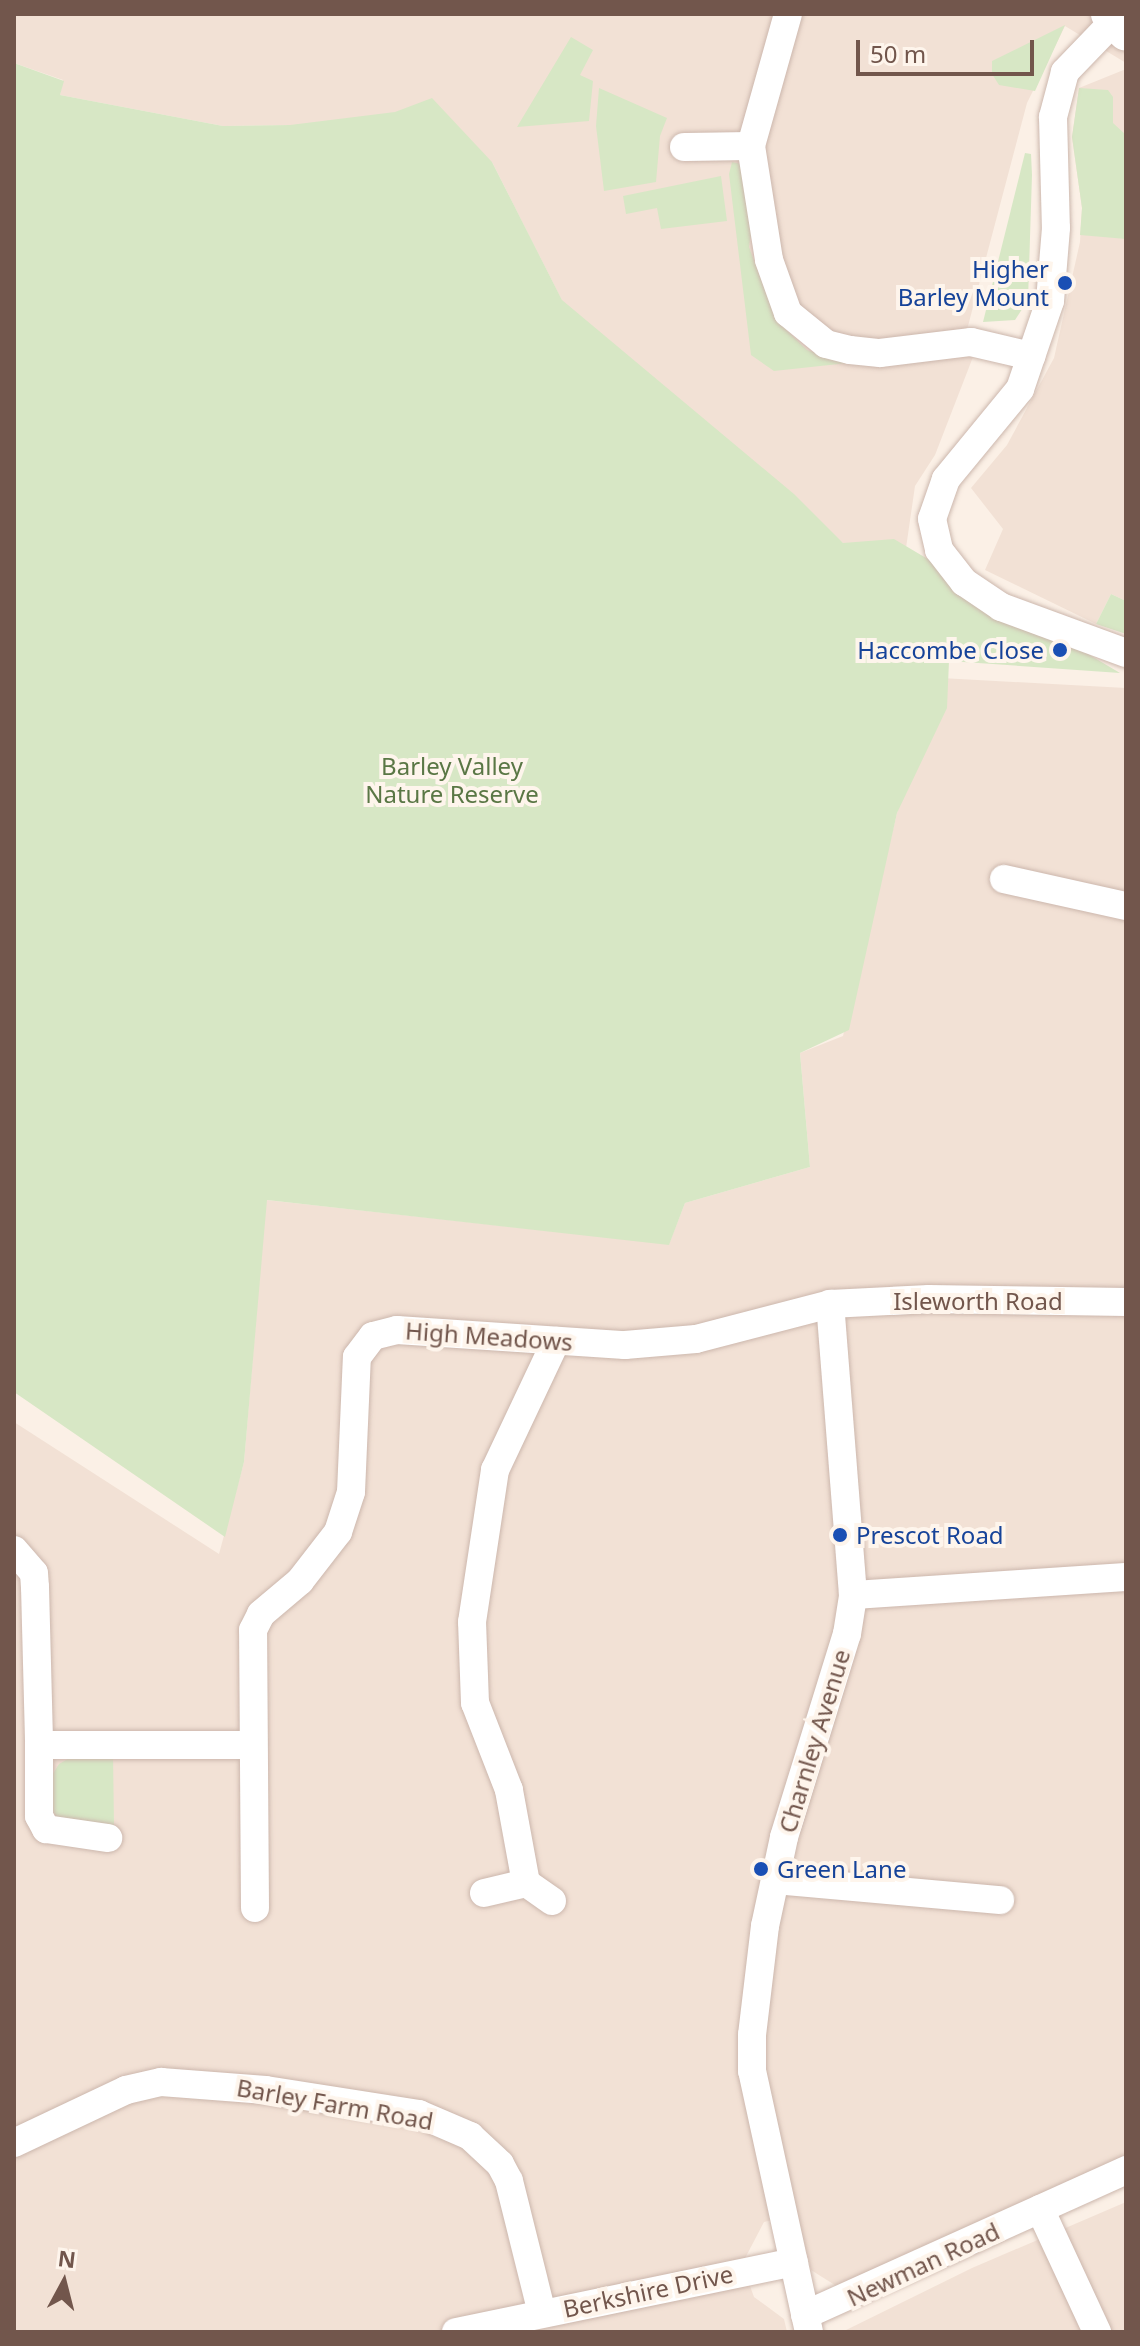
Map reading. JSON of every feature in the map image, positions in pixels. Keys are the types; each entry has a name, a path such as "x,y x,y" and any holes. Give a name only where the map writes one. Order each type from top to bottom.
{"street":[{"path":"788,14 751,146 779,294 808,332 850,350 880,353 971,342 1031,356"},
{"path":"1116,23 1065,72 1053,117 1056,228 1050,301 1020,389 1007,410 939,492 932,519 939,550 964,582 1001,607 1126,653"},
{"path":"684,147 751,146"},
{"path":"1004,879 1126,906"},
{"name":"Isleworth Road","path":"830,1304 929,1299 1126,1302"},
{"name":"High Meadows","path":"255,1908 253,1630 261,1614 323,1555 345,1514 357,1357 363,1343 382,1330 397,1330 625,1345 696,1339 830,1304"},
{"name":"Charnley Avenue","path":"807,2323 752,2071 752,2035 775,1880 847,1634 853,1595 830,1304"},
{"path":"552,1901 526,1883 509,1790 475,1703 472,1622 495,1470 556,1341"},
{"path":"14,1550 34,1573 39,1816 46,1829 108,1838"},
{"path":"853,1595 1126,1577"},
{"path":"39,1745 252,1745"},
{"path":"775,1880 1000,1900"},
{"path":"484,1893 526,1883"},
{"name":"Barley Farm Road","path":"14,2143 126,2090 161,2082 252,2088 419,2114 470,2136 500,2164 509,2181 542,2313"},
{"name":"Newman Road","path":"807,2323 1126,2170"},
{"path":"1040,2209 1097,2332"},
{"name":"Berkshire Drive","path":"456,2332 794,2262"}],"shaded area":[{"path":"14,14 1126,14 1126,63 1065,26 1027,103 968,326 962,355 973,357 935,455 915,486 906,548 843,543 668,420 580,336 492,162 290,125 223,126 60,95 63,80 14,63"},
{"path":"1126,69 1126,601 1111,594 1096,624 985,570 1003,529 971,488 1007,445 1054,358 1080,242 1082,208 1072,137 1079,88"},
{"path":"941,678 1126,688 1126,2156 838,2287 811,2270 797,2214 764,2222 742,2264 754,2297 784,2319 787,2332 14,2332 14,1422 219,1554 244,1462 266,1200 669,1244 685,1203 810,1167 800,1053 843,1036 897,813"},
{"path":"1126,2202 1126,2332 842,2332 972,2268"}],"green space":[{"path":"1065,25 1035,91 999,85 992,74 992,61"},
{"path":"571,37 593,50 580,75 593,81 589,121 517,127"},
{"name":"Barley Valley Nature Reserve","path":"14,63 64,81 60,95 223,126 290,125 395,112 432,98 492,162 562,300 794,494 843,543 894,539 1120,673 949,661 947,708 897,813 849,1030 800,1053 810,1167 685,1203 669,1245 267,1200 244,1462 225,1537 14,1392"},
{"path":"599,88 667,118 660,136 656,182 604,191 596,126"},
{"path":"1079,88 1108,90 1113,97 1113,123 1126,135 1126,239 1080,235 1082,208 1072,137"},
{"path":"1025,153 1031,154 1032,175 1028,300 1015,320 983,322"},
{"path":"732,162 742,164 754,213 749,247 776,320 807,350 848,363 774,371 751,355 729,174"},
{"path":"721,176 727,221 661,229 657,208 626,214 623,196"},
{"path":"1111,594 1126,601 1126,634 1096,624"},
{"path":"76,1754 113,1754 114,1826 56,1817 46,1794 51,1777 59,1764"}],"place":[{"name":"Higher Barley Mount","path":"1065,283"},
{"name":"Haccombe Close","path":"1060,650"},
{"name":"Prescot Road","path":"840,1535"},
{"name":"Green Lane","path":"761,1869"}]}
